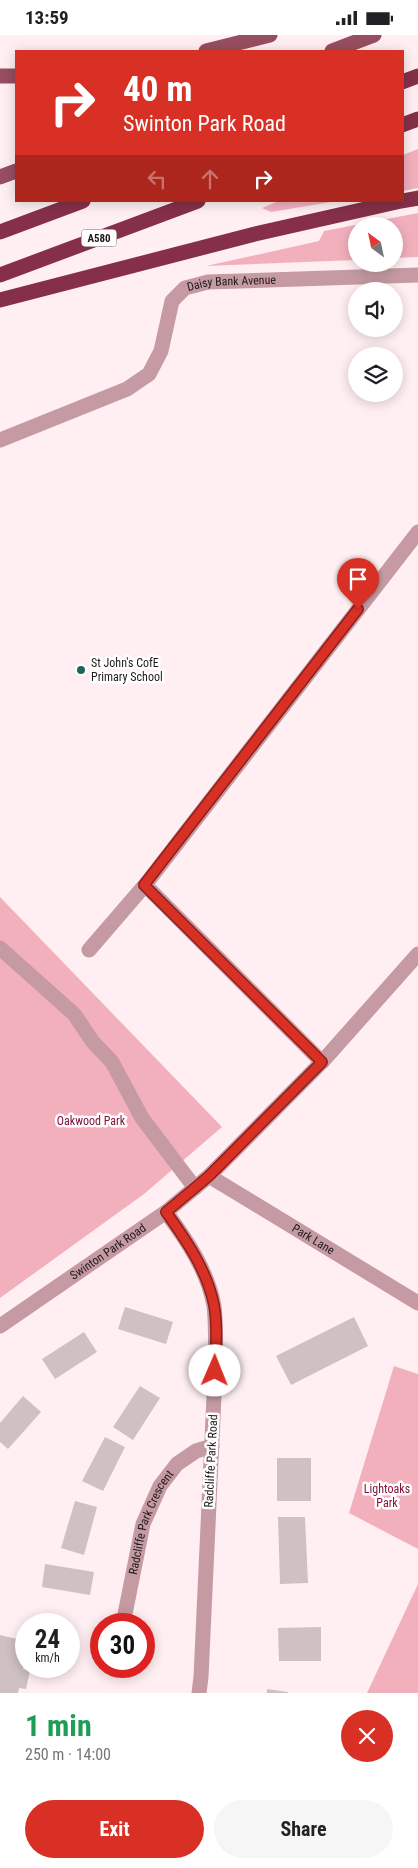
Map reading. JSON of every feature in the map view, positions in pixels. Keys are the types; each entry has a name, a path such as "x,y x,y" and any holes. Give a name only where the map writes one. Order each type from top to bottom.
{"highway":[{"path":"404,81 418,77"},
{"path":"404,124 418,119"},
{"path":"404,201 418,198"},
{"path":"0,232 80,202"},
{"name":"A580","path":"0,275 195,202"},
{"path":"0,300 255,234 398,202"}],"main road":[{"path":"210,50 270,35"},
{"path":"335,50 374,35"},
{"path":"0,76 15,76"},
{"path":"0,177 15,171"}],"street":[{"name":"Daisy Bank Avenue","path":"0,440 128,389 148,375 161,351 172,301 185,288 208,282 418,275"},
{"path":"89,950 144,885 418,532"},
{"path":"144,885 322,1062"},
{"path":"0,948 74,1014 93,1041 112,1062 142,1118 195,1188"},
{"name":"Swinton Park Road","path":"0,1326 166,1212 209,1176 322,1062 418,954"},
{"name":"Park Lane","path":"209,1176 418,1303"},
{"name":"Radcliffe Park Road","path":"166,1212 198,1261 214,1305 216,1353 199,1693"},
{"name":"Radcliffe Park Crescent","path":"125,1613 144,1524 160,1486 177,1463 196,1451 212,1446"}],"green space":[{"path":"418,149 418,188 404,191 404,155"},
{"path":"277,202 331,202 271,212 262,208"},
{"path":"418,213 418,257 403,258 403,217 397,217"},
{"path":"348,226 348,260 206,266 319,241 324,231"},
{"name":"Oakwood Park","path":"0,897 222,1127 144,1194 0,1298"},
{"name":"Lightoaks Park","path":"394,1366 418,1374 418,1549 349,1513"},
{"path":"418,1584 418,1693 367,1693"}],"building":[{"path":"125,1307 173,1322 166,1344 118,1329"},
{"path":"354,1317 368,1346 291,1385 276,1356"},
{"path":"84,1332 97,1352 55,1379 42,1359"},
{"path":"140,1386 160,1398 133,1440 113,1427"},
{"path":"23,1396 41,1412 8,1449 0,1442 0,1423"},
{"path":"105,1437 125,1447 103,1491 82,1481"},
{"path":"277,1458 311,1458 311,1501 277,1501"},
{"path":"75,1501 97,1507 84,1555 61,1548"},
{"path":"278,1517 305,1517 308,1583 280,1584"},
{"path":"45,1564 94,1572 90,1595 42,1587"},
{"path":"321,1627 321,1661 279,1661 278,1628"},
{"path":"0,1635 15,1638 15,1678 28,1678 26,1689 19,1688 18,1693 0,1693"},
{"path":"267,1689 288,1692 288,1693 267,1693"}],"place":[{"name":"St John's CofE Primary School","path":"81,670"}],"route":[{"path":"215,1371 214,1305 198,1261 166,1212 209,1176 322,1062 144,885 358,609"}]}
